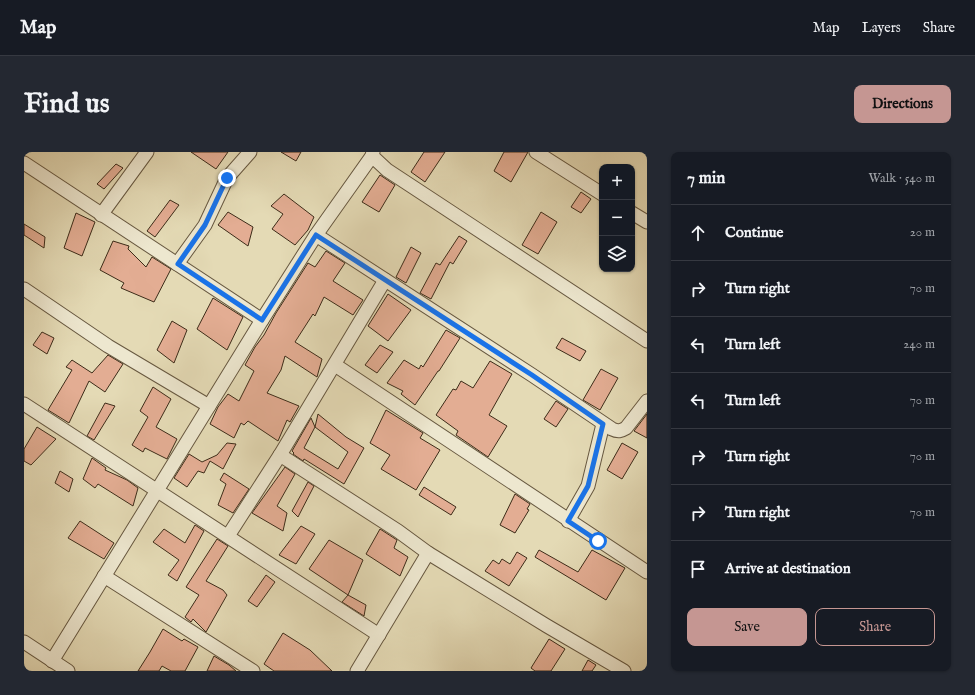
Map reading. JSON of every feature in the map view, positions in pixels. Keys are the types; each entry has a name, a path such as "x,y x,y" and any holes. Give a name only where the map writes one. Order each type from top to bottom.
{"street":[{"path":"102,215 147,152"},
{"path":"178,264 205,225 227,178 250,152"},
{"path":"536,152 599,192"},
{"path":"52,661 262,320 316,235 372,154 387,170 647,341"},
{"path":"24,163 262,320"},
{"path":"635,215 647,222"},
{"path":"316,235 532,375 612,429 622,431 626,428 647,401"},
{"path":"228,536 280,455 386,280"},
{"path":"24,289 108,346 209,406"},
{"path":"334,365 647,572"},
{"path":"24,404 379,635"},
{"path":"568,521 588,486 603,424"},
{"path":"280,455 398,531 428,553 560,634 624,671"},
{"path":"357,671 428,553"},
{"path":"104,576 253,671"},
{"path":"24,642 68,671"}],"building":[{"path":"191,152 228,152 216,169"},
{"path":"281,152 301,152 296,161"},
{"path":"424,152 445,152 425,182 411,172"},
{"path":"504,152 528,152 511,182 494,171"},
{"path":"116,164 123,168 104,189 97,184"},
{"path":"380,175 395,185 379,212 362,202"},
{"path":"581,192 591,199 581,213 571,207"},
{"path":"284,194 314,217 308,230 295,245 272,229 283,214 271,206"},
{"path":"170,200 179,205 155,237 147,231"},
{"path":"228,212 253,227 248,246 218,225"},
{"path":"541,212 557,222 538,254 522,245"},
{"path":"76,213 95,222 82,256 64,248"},
{"path":"24,224 45,237 44,248 24,235"},
{"path":"459,236 467,241 453,264 450,262 431,299 420,293 436,263 440,265"},
{"path":"113,241 129,246 128,249 146,267 152,257 171,269 154,302 121,288 124,283 100,270"},
{"path":"411,247 421,253 406,283 396,277"},
{"path":"326,251 345,263 333,281 363,300 353,315 324,297 315,316 313,314 295,342 322,359 317,377 285,356 281,370 267,393 299,406 290,422 287,420 278,441 248,421 244,425 241,423 234,438 210,424 218,407 228,394 239,401 254,371 245,365 255,347 264,335 276,313 308,263 315,267"},
{"path":"388,294 411,310 388,341 368,326"},
{"path":"213,298 243,317 227,350 197,329"},
{"path":"172,321 187,330 174,363 157,350"},
{"path":"446,330 460,338 415,405 401,394 403,391 387,383 404,360 419,369 421,365 423,367"},
{"path":"42,332 54,338 47,354 33,345"},
{"path":"562,338 586,351 580,361 556,348"},
{"path":"380,345 393,352 377,373 365,365"},
{"path":"108,355 123,364 105,392 89,381 69,423 48,410 72,370 66,367 72,360 92,373"},
{"path":"490,361 512,374 489,415 507,426 488,457 456,435 458,431 436,415 453,389 456,390 461,381 473,388"},
{"path":"601,369 618,378 600,410 583,400"},
{"path":"153,387 171,399 156,427 177,439 167,459 145,448 143,452 132,445 148,417 140,411"},
{"path":"556,401 568,409 556,427 544,419"},
{"path":"105,403 115,406 94,440 87,436"},
{"path":"386,410 423,433 420,438 440,450 416,490 381,469 390,455 370,443"},
{"path":"318,414 346,437 364,448 344,484 304,459 303,461 293,454 294,453 292,451 311,418 315,427","holes":["315,427 348,452 338,469 304,448"]},
{"path":"647,414 647,438 634,431"},
{"path":"37,427 56,439 31,465 24,461 24,449"},
{"path":"227,443 236,444 223,469 210,461 204,473 198,471 187,487 174,478 189,454 202,462 217,455"},
{"path":"622,443 638,452 622,479 607,470"},
{"path":"92,458 106,468 105,470 127,480 138,488 133,506 98,484 95,488 83,479"},
{"path":"285,467 295,474 277,506 287,513 283,531 252,513"},
{"path":"60,471 73,479 69,492 55,483"},
{"path":"224,473 249,489 233,513 218,505 226,484 220,480"},
{"path":"308,482 314,486 298,517 292,511"},
{"path":"424,487 456,507 451,515 419,495"},
{"path":"515,494 530,504 527,509 529,510 515,533 500,525"},
{"path":"80,521 114,543 104,559 68,538"},
{"path":"195,525 204,531 177,581 168,575 179,560 153,542 164,529 185,543"},
{"path":"301,526 315,534 296,564 279,555"},
{"path":"380,529 397,540 394,548 408,557 400,576 366,554"},
{"path":"217,539 228,546 206,581 223,590 227,595 206,632 193,619 191,622 185,617 199,595 186,587"},
{"path":"329,540 363,560 348,595 309,569"},
{"path":"539,550 578,572 592,550 625,568 606,600 535,557"},
{"path":"517,552 527,558 509,586 485,571 493,560 499,564 502,559 510,564"},
{"path":"266,575 275,582 257,607 248,601"},
{"path":"348,595 366,605 364,616 342,602"},
{"path":"163,629 182,641 184,639 198,647 185,671 171,671 162,666 159,671 138,671 150,652"},
{"path":"283,633 310,650 332,671 274,671 264,664"},
{"path":"549,639 565,649 551,671 535,671 531,668"},
{"path":"214,656 229,665 236,671 207,671"},
{"path":"588,660 596,665 592,671 582,671"}],"route":[{"path":"227,178 205,225 178,264 262,320 316,235 570,400 603,424 588,486 568,521 598,541"}]}
